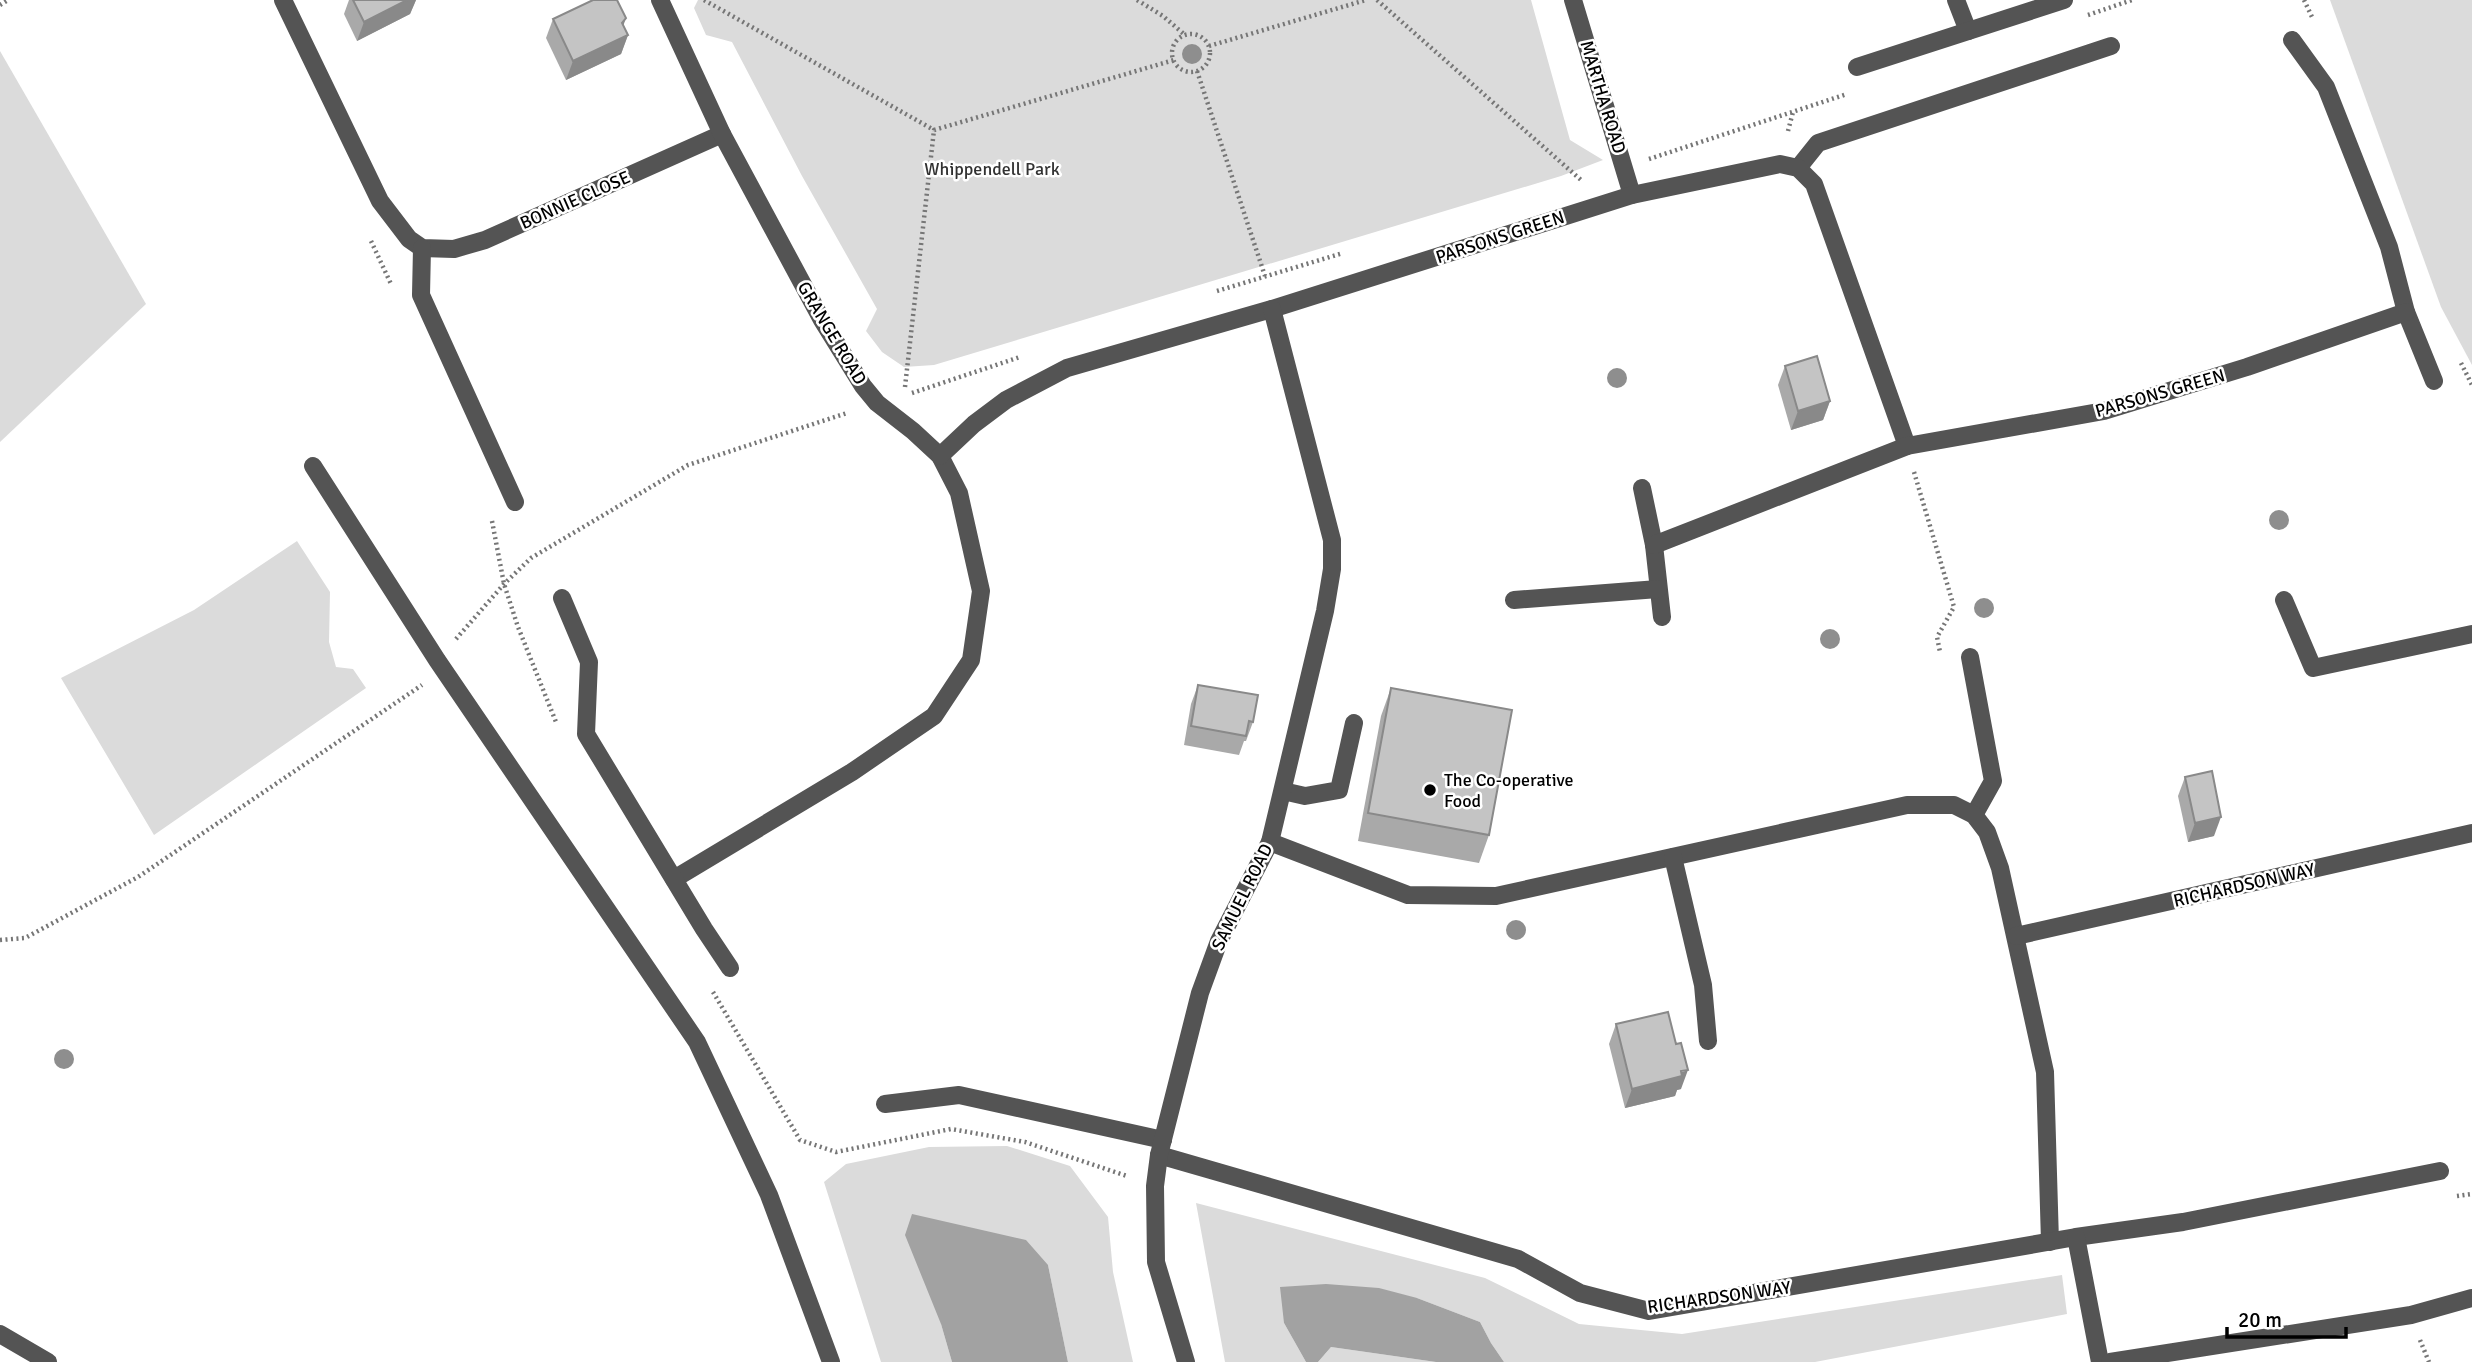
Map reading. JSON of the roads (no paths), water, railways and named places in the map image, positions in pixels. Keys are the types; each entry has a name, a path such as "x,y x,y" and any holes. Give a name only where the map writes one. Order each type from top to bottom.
{"street":[{"path":"283,0 380,201 409,239 422,248 421,295 515,502"},
{"name":"GRANGE ROAD","path":"660,0 722,134 822,320 863,386 877,402 940,456 959,493 981,591 971,660 934,716 852,772 674,879"},
{"name":"MARTHA ROAD","path":"1573,0 1632,195"},
{"path":"1956,0 1968,31"},
{"path":"1857,67 2064,0"},
{"path":"2292,40 2326,87 2389,247 2406,312 2434,381"},
{"path":"1907,446 1814,184 1798,168 1818,143 2111,46"},
{"name":"BONNIE CLOSE","path":"422,248 454,249 485,240 722,134"},
{"name":"PARSONS GREEN","path":"940,456 1006,400 1067,368 1272,309 1632,195 1780,164 1798,168"},
{"name":"SAMUEL ROAD","path":"1186,1362 1156,1262 1155,1186 1161,1147 1200,993 1214,954 1270,842 1325,611 1332,569 1332,540 1272,309"},
{"name":"PARSONS GREEN","path":"1654,545 1907,446 2104,411 2247,367 2406,312"},
{"path":"313,466 437,660 697,1042 769,1195 831,1362"},
{"path":"1642,488 1654,545 1662,617"},
{"path":"1514,600 1658,589"},
{"path":"562,598 589,662 586,734 730,968"},
{"path":"2284,600 2313,668 2472,634"},
{"path":"1970,657 1993,781 1974,815"},
{"path":"1283,792 1305,796 1339,790 1354,723"},
{"path":"1270,842 1408,895 1496,896 1907,805 1954,805 1974,815 1987,832 1996,856 2045,1072 2050,1242"},
{"name":"RICHARDSON WAY","path":"2016,936 2472,833"},
{"path":"1673,857 1703,985 1709,1041"},
{"name":"RICHARDSON WAY","path":"885,1104 959,1095 1161,1147 1518,1259 1580,1293 1649,1311 2076,1237 2183,1222 2440,1171"},
{"path":"2076,1237 2100,1362"},
{"path":"2110,1362 2410,1315 2472,1298"},
{"path":"0,1334 48,1362"}],"place":[{"name":"The Co-operative Food","path":"1430,790"}],"park label":[{"name":"Whippendell Park","path":"992,169"}]}
